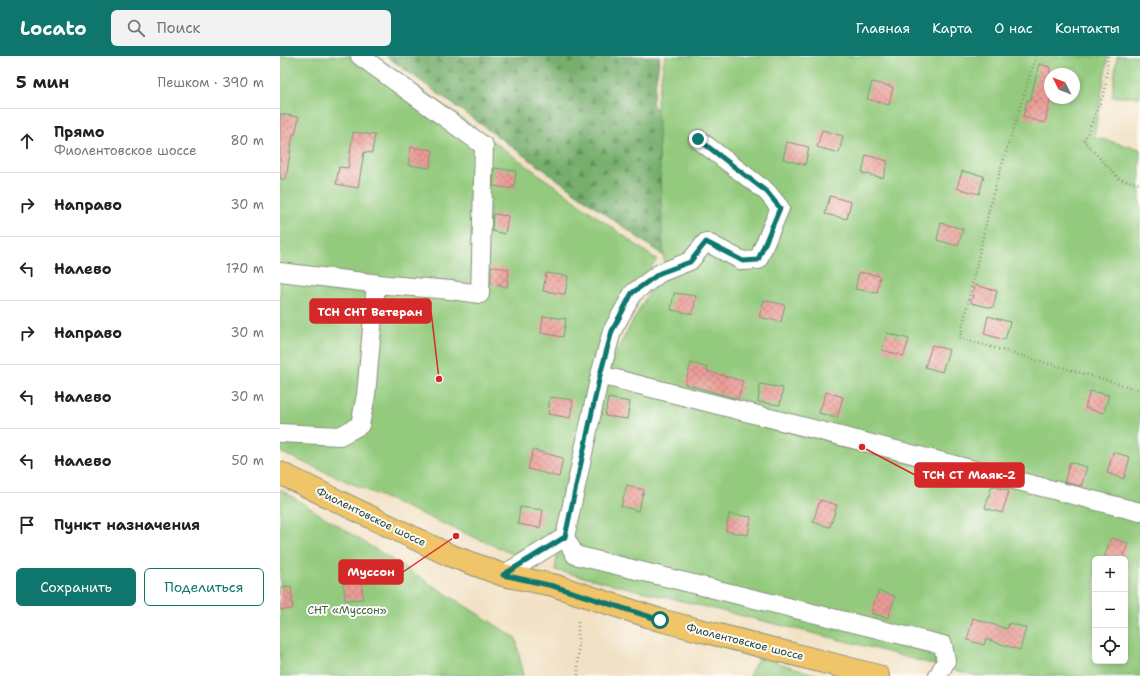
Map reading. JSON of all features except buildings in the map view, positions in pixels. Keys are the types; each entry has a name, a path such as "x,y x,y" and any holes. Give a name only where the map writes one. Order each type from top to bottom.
{"main road":[{"name":"Фиолентовское шоссе","path":"280,473 449,555 503,575 553,586 660,620 878,676"}],"lane":[{"path":"280,272 376,284 451,290 480,294 484,146 360,56"},
{"path":"698,139 767,192 780,208 758,260 743,261 706,242 690,262 660,273 632,293 612,331 600,375 565,537 575,555 943,645 946,660 938,676"},
{"path":"280,433 340,436 360,425 366,395 376,284"},
{"path":"600,375 1140,512"},
{"path":"503,575 565,537"}],"path":[{"path":"1036,56 992,197 960,338 1140,390"},
{"path":"1108,56 1105,91 1084,141 1119,179 1140,184"},
{"path":"578,622 578,676"}],"green space":[{"path":"280,56 375,56 657,260 620,306 554,529 517,556 280,452"},
{"path":"386,56 660,56 652,105 731,171 704,285"},
{"path":"665,56 1108,56 1094,137 1140,149 1140,676 977,676 857,644 555,570 561,530 609,364 664,265 657,101"},
{"path":"1117,56 1140,56 1140,97 1112,97"},
{"name":"СНТ «Муссон»","path":"280,489 516,638 523,676 280,676"},
{"path":"759,657 820,676 749,676"}],"place":[{"name":"ТСН СНТ Ветеран","path":"439,379"},
{"name":"ТСН СТ Маяк-2","path":"862,447"},
{"name":"Муссон","path":"456,536"}],"route":[{"path":"660,620 553,586 503,575 565,537 600,375 612,331 632,293 660,273 690,262 706,242 743,261 758,260 780,208 767,192 698,139"}]}
